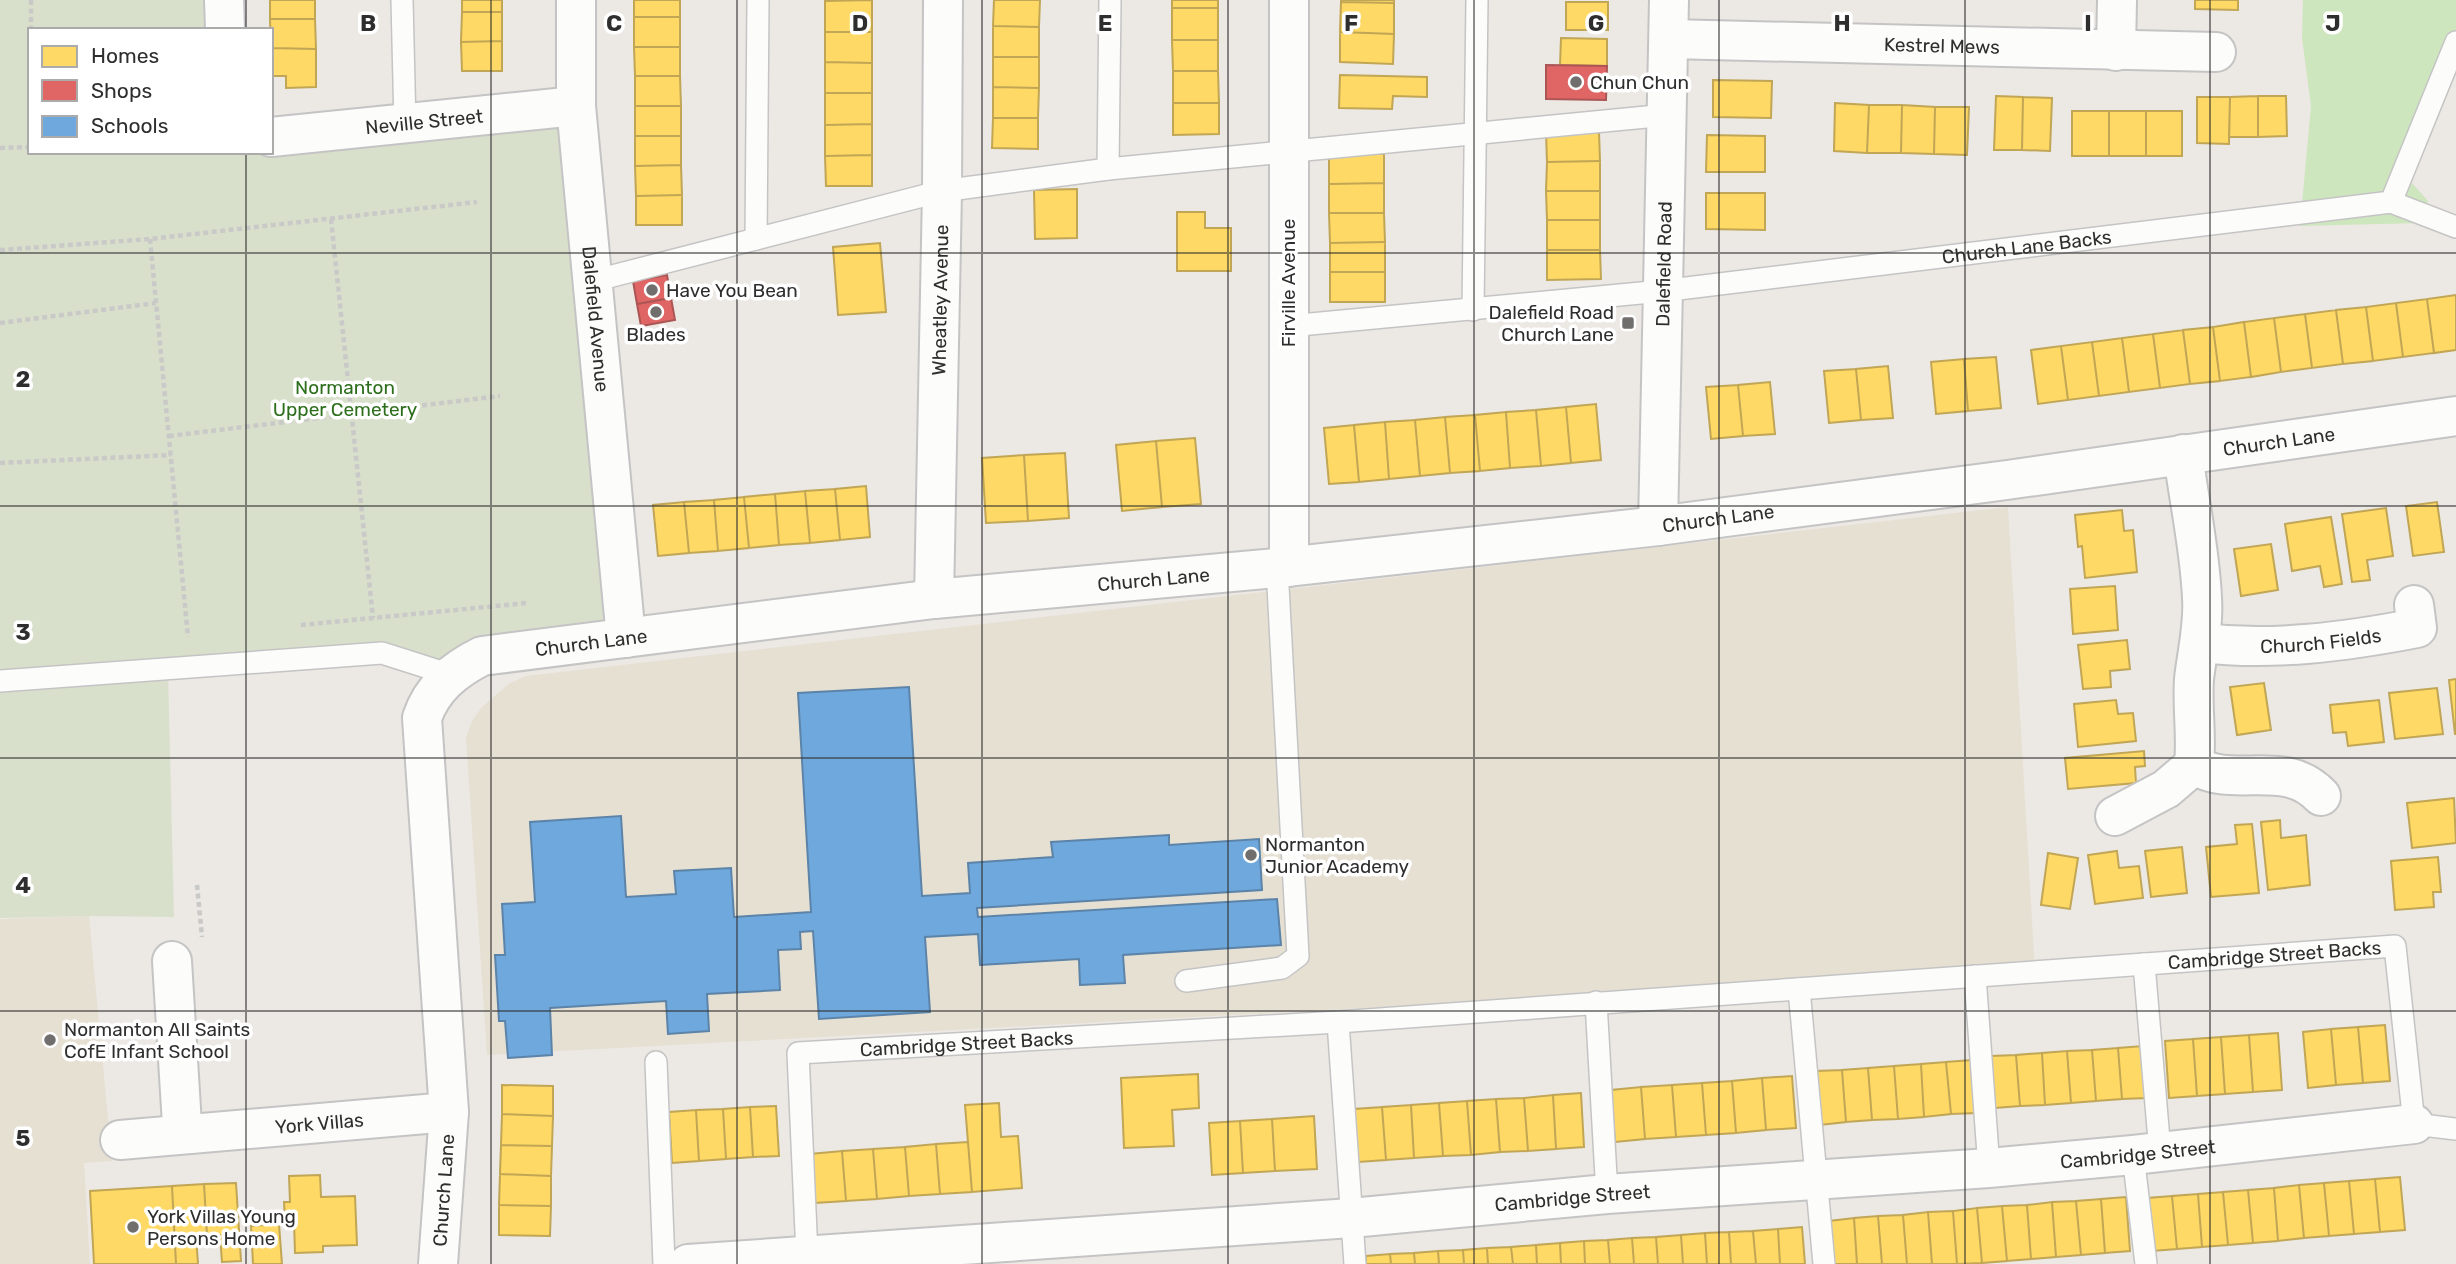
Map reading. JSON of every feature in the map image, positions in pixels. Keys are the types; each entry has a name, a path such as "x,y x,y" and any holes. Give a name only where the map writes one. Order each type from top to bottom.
{"street":[{"path":"224,0 225,28"},
{"name":"Dalefield Avenue","path":"576,0 576,106 626,638"},
{"name":"Wheatley Avenue","path":"934,599 943,191 943,0"},
{"name":"Firville Avenue","path":"1283,567 1289,326 1289,0"},
{"name":"Dalefield Road","path":"1658,526 1669,0"},
{"path":"2116,51 2117,0"},
{"name":"Kestrel Mews","path":"1669,39 2216,52"},
{"name":"Neville Street","path":"273,137 576,106"},
{"name":"Church Lane","path":"438,1264 449,1112 422,718 428,701 450,675 482,656 934,599 1283,567 1658,526 2456,416"},
{"path":"2115,816 2166,789 2194,765 2194,678 2200,643 2202,599 2183,454"},
{"name":"Church Fields","path":"2200,643 2268,648 2367,638 2417,628 2414,605"},
{"path":"2194,765 2205,772 2222,775 2273,774 2294,778 2321,796"},
{"path":"172,961 182,1125 190,1134"},
{"name":"York Villas","path":"120,1140 449,1112"},
{"name":"Cambridge Street","path":"688,1264 807,1255 923,1256 1607,1194 1989,1168 2146,1154 2414,1124"}],"lane":[{"path":"402,0 405,125"},
{"path":"757,239 758,0"},
{"path":"1108,169 1110,0"},
{"path":"1473,310 1477,0"},
{"path":"2391,202 2456,42"},
{"path":"593,281 943,191 1108,169 1287,150 1667,115"},
{"name":"Church Lane Backs","path":"1289,326 1662,291 2391,202 2456,227"},
{"path":"1186,981 1282,968 1298,956 1283,567"},
{"path":"0,681 382,653 450,675"},
{"name":"Cambridge Street Backs","path":"807,1255 798,1053 1338,1023 1596,1002 2395,946 2414,1124"},
{"name":"Cambridge Street Backs","path":"2144,964 2146,1264"},
{"path":"1975,976 1989,1168"},
{"path":"1799,989 1824,1264"},
{"path":"1596,1002 1607,1194"},
{"path":"1338,1023 1355,1264"},
{"path":"656,1062 664,1264"},
{"name":"Cambridge Street","path":"2414,1124 2456,1129"}],"path":[{"path":"31,0 31,28"},
{"path":"0,148 28,147"},
{"path":"0,250 150,239 477,202"},
{"path":"331,219 373,618"},
{"path":"150,239 188,637"},
{"path":"0,323 156,303"},
{"path":"169,436 500,396"},
{"path":"0,463 171,455"},
{"path":"294,626 527,603"}],"shaded area":[{"name":"Normanton Junior Academy","path":"2008,507 2035,972 487,1055 466,738 472,721 482,707 510,683 526,676"},
{"name":"Normanton All Saints CofE Infant School","path":"89,916 112,1161 84,1163 90,1264 0,1264 0,919"}],"green space":[{"name":"Normanton Upper Cemetery","path":"0,0 224,0 225,28 28,28 28,154 273,154 273,152 576,106 626,638 466,664 382,653 168,670 174,917 0,918"},
{"path":"2303,0 2456,0 2456,42 2403,173 2428,201 2421,223 2300,226 2311,106 2302,38"}],"building: Homes":[{"path":"270,0 315,0 315,19 270,19"},
{"path":"462,0 502,0 502,12 462,12"},
{"path":"634,0 680,0 680,17 634,17"},
{"path":"872,0 872,32 825,32 825,1"},
{"path":"994,0 1040,0 1039,27 993,26"},
{"path":"1172,0 1218,0 1218,8 1172,8"},
{"path":"1394,0 1394,3 1341,2"},
{"path":"2195,0 2238,0 2238,10 2195,9"},
{"path":"1341,2 1394,3 1394,34 1340,32"},
{"path":"1566,2 1608,2 1608,30 1566,30"},
{"path":"1172,8 1218,8 1218,40 1172,40"},
{"path":"462,12 502,12 502,41 461,42"},
{"path":"634,17 680,17 680,47 634,47"},
{"path":"270,19 315,19 316,49 273,48 273,28 270,28"},
{"path":"993,26 1039,27 1039,57 993,57"},
{"path":"825,32 872,32 872,63 825,62"},
{"path":"1340,32 1394,34 1393,64 1340,62"},
{"path":"1561,38 1607,39 1607,66 1560,65"},
{"path":"1172,40 1218,40 1218,71 1173,71"},
{"path":"502,41 502,71 462,71 461,42"},
{"path":"634,47 680,47 680,76 635,76"},
{"path":"273,48 316,49 316,87 286,88 286,76 273,76"},
{"path":"993,57 1039,57 1039,88 993,87"},
{"path":"825,62 872,63 872,93 825,93"},
{"path":"1173,71 1218,71 1219,103 1173,103"},
{"path":"1340,75 1427,77 1427,97 1393,96 1392,109 1339,108"},
{"path":"635,76 680,76 681,106 635,106"},
{"path":"1713,80 1772,81 1771,118 1713,117"},
{"path":"993,87 1039,88 1038,118 993,118"},
{"path":"825,93 872,93 872,124 825,125"},
{"path":"1996,96 2023,97 2022,150 1994,150"},
{"path":"2258,96 2286,96 2287,136 2258,137"},
{"path":"2258,96 2258,137 2229,137 2230,97"},
{"path":"2023,97 2052,98 2050,151 2022,150"},
{"path":"2197,97 2230,97 2229,144 2197,143"},
{"path":"1173,103 1219,103 1219,134 1173,135"},
{"path":"1835,103 1869,105 1867,153 1834,151"},
{"path":"1869,105 1902,105 1901,153 1867,153"},
{"path":"1902,105 1935,107 1934,154 1901,153"},
{"path":"635,106 681,106 681,136 635,136"},
{"path":"1935,107 1969,107 1967,155 1934,154"},
{"path":"2072,111 2109,111 2109,156 2072,156"},
{"path":"2109,111 2146,111 2146,156 2109,156"},
{"path":"2146,111 2182,111 2182,156 2146,156"},
{"path":"993,118 1038,118 1038,149 992,148"},
{"path":"872,124 872,155 825,156 825,125"},
{"path":"1599,132 1600,161 1547,162 1546,133"},
{"path":"1707,135 1765,136 1765,172 1706,172"},
{"path":"635,136 681,136 681,165 635,166"},
{"path":"1329,154 1384,154 1384,183 1329,184"},
{"path":"872,155 872,186 826,186 825,156"},
{"path":"1600,161 1600,191 1546,191 1547,162"},
{"path":"681,165 682,195 636,196 635,166"},
{"path":"1384,183 1384,213 1329,213 1329,184"},
{"path":"1077,189 1077,238 1035,239 1034,190"},
{"path":"1546,191 1600,191 1600,220 1547,220"},
{"path":"1706,193 1765,193 1765,230 1706,229"},
{"path":"682,195 682,225 636,225 636,196"},
{"path":"1177,212 1205,212 1205,228 1231,228 1231,271 1177,271"},
{"path":"1329,213 1384,213 1385,242 1330,243"},
{"path":"1547,220 1600,220 1600,250 1547,250"},
{"path":"1385,242 1385,272 1330,272 1330,243"},
{"path":"880,243 886,312 838,315 833,247"},
{"path":"1547,250 1600,250 1601,279 1547,280"},
{"path":"1330,272 1385,272 1385,302 1330,302"},
{"path":"2456,295 2456,350 2434,353 2427,299"},
{"path":"2427,299 2434,353 2403,357 2396,303"},
{"path":"2396,303 2403,357 2373,361 2366,307"},
{"path":"2366,307 2373,361 2343,364 2336,310"},
{"path":"2336,310 2343,364 2312,368 2305,314"},
{"path":"2305,314 2312,368 2281,372 2274,318"},
{"path":"2274,318 2281,372 2251,377 2244,322"},
{"path":"2244,322 2251,377 2220,381 2213,327"},
{"path":"2213,327 2220,381 2190,384 2183,330"},
{"path":"2183,330 2190,384 2160,388 2153,334"},
{"path":"2153,334 2160,388 2129,392 2122,338"},
{"path":"2122,338 2129,392 2099,396 2092,342"},
{"path":"2092,342 2099,396 2068,400 2061,346"},
{"path":"2061,346 2068,400 2038,404 2031,350"},
{"path":"1996,357 2001,408 1968,411 1964,359"},
{"path":"1964,359 1968,411 1936,414 1931,362"},
{"path":"1888,366 1893,418 1861,420 1856,369"},
{"path":"1856,369 1861,420 1829,423 1824,371"},
{"path":"1770,382 1775,434 1743,436 1738,385"},
{"path":"1738,385 1743,436 1711,439 1706,387"},
{"path":"1596,404 1601,460 1571,463 1566,407"},
{"path":"1566,407 1571,463 1541,466 1536,410"},
{"path":"1536,410 1541,466 1510,468 1506,412"},
{"path":"1506,412 1510,468 1480,471 1475,415"},
{"path":"1475,415 1480,471 1450,473 1445,417"},
{"path":"1445,417 1450,473 1420,476 1415,420"},
{"path":"1415,420 1420,476 1389,479 1385,422"},
{"path":"1385,422 1389,479 1359,482 1354,425"},
{"path":"1354,425 1359,482 1329,484 1324,428"},
{"path":"1195,438 1201,504 1162,507 1156,441"},
{"path":"1156,441 1162,507 1122,511 1116,445"},
{"path":"1065,453 1069,518 1028,521 1024,455"},
{"path":"1024,455 1028,521 986,523 982,458"},
{"path":"866,486 870,537 840,540 835,489"},
{"path":"835,489 840,540 810,543 805,491"},
{"path":"805,491 810,543 779,545 775,494"},
{"path":"775,494 779,545 749,548 744,497"},
{"path":"744,497 749,548 718,551 714,500"},
{"path":"714,500 718,551 689,553 684,502"},
{"path":"684,502 689,553 658,556 653,505"},
{"path":"2437,502 2444,552 2413,556 2406,506"},
{"path":"2386,508 2393,556 2367,560 2370,580 2352,582 2342,514"},
{"path":"2122,510 2124,531 2133,530 2137,572 2085,578 2075,515"},
{"path":"2331,517 2342,584 2324,587 2320,566 2292,571 2285,524"},
{"path":"2271,544 2278,590 2241,596 2234,549"},
{"path":"2115,586 2118,630 2073,634 2070,589"},
{"path":"2127,640 2130,669 2110,671 2111,687 2083,689 2078,645"},
{"path":"2456,679 2456,734 2455,734 2449,680"},
{"path":"2264,683 2271,730 2237,735 2230,687"},
{"path":"2437,688 2443,734 2395,739 2389,693"},
{"path":"2116,700 2118,714 2133,713 2136,741 2078,747 2074,704"},
{"path":"2379,700 2384,742 2348,746 2346,732 2333,733 2330,705"},
{"path":"2144,751 2145,766 2135,767 2136,783 2068,789 2065,758"},
{"path":"2454,798 2456,843 2412,848 2407,803"},
{"path":"2280,820 2281,838 2306,835 2310,885 2268,890 2261,822"},
{"path":"2252,824 2259,893 2211,897 2206,847 2237,844 2235,825"},
{"path":"2182,847 2187,893 2151,897 2145,851"},
{"path":"2117,851 2119,868 2139,866 2143,898 2095,904 2088,855"},
{"path":"2048,853 2078,858 2070,909 2041,905"},
{"path":"2438,857 2441,892 2433,892 2434,907 2395,910 2391,861"},
{"path":"2385,1025 2390,1081 2363,1083 2358,1027"},
{"path":"2358,1027 2363,1083 2336,1085 2331,1029"},
{"path":"2331,1029 2336,1085 2308,1088 2303,1032"},
{"path":"2278,1033 2282,1090 2253,1092 2249,1035"},
{"path":"2249,1035 2253,1092 2225,1094 2221,1037"},
{"path":"2221,1037 2225,1094 2197,1096 2193,1039"},
{"path":"2193,1039 2197,1096 2169,1098 2165,1041"},
{"path":"2143,1046 2147,1098 2122,1099 2118,1048"},
{"path":"2118,1048 2122,1099 2096,1101 2092,1050"},
{"path":"2092,1050 2096,1101 2071,1103 2067,1051"},
{"path":"2067,1051 2071,1103 2045,1105 2042,1053"},
{"path":"2042,1053 2045,1105 2020,1106 2016,1055"},
{"path":"2016,1055 2020,1106 1995,1108 1991,1056"},
{"path":"1972,1060 1977,1113 1951,1114 1946,1062"},
{"path":"1946,1062 1951,1114 1924,1117 1921,1064"},
{"path":"1921,1064 1924,1117 1898,1119 1894,1066"},
{"path":"1894,1066 1898,1119 1872,1120 1868,1068"},
{"path":"1868,1068 1872,1120 1846,1122 1842,1070"},
{"path":"1842,1070 1846,1122 1820,1125 1816,1071"},
{"path":"1198,1074 1199,1108 1172,1110 1174,1146 1124,1148 1121,1078"},
{"path":"1792,1076 1796,1128 1766,1130 1762,1078"},
{"path":"1762,1078 1766,1130 1736,1133 1732,1081"},
{"path":"1732,1081 1736,1133 1706,1135 1702,1083"},
{"path":"1702,1083 1706,1135 1676,1137 1672,1085"},
{"path":"502,1085 553,1086 553,1116 502,1114"},
{"path":"1672,1085 1676,1137 1645,1139 1641,1087"},
{"path":"1641,1087 1645,1139 1615,1142 1611,1090"},
{"path":"1581,1093 1584,1147 1556,1149 1553,1095"},
{"path":"1553,1095 1556,1149 1528,1151 1524,1098"},
{"path":"1524,1098 1528,1151 1500,1152 1496,1099"},
{"path":"1496,1099 1500,1152 1471,1155 1467,1101"},
{"path":"1467,1101 1471,1155 1443,1156 1439,1103"},
{"path":"999,1103 1001,1137 1018,1136 1022,1188 972,1192 965,1105"},
{"path":"1439,1103 1443,1156 1414,1158 1411,1105"},
{"path":"1411,1105 1414,1158 1386,1160 1382,1107"},
{"path":"776,1106 779,1156 753,1157 750,1107"},
{"path":"750,1107 753,1157 726,1159 723,1109"},
{"path":"1382,1107 1386,1160 1358,1162 1354,1109"},
{"path":"723,1109 726,1159 699,1161 696,1110"},
{"path":"696,1110 699,1161 672,1163 669,1112"},
{"path":"502,1114 553,1116 552,1146 501,1145"},
{"path":"1314,1116 1317,1169 1275,1171 1272,1119"},
{"path":"1272,1119 1275,1171 1243,1173 1240,1121"},
{"path":"1240,1121 1243,1173 1212,1175 1209,1123"},
{"path":"968,1142 972,1192 940,1194 936,1144"},
{"path":"936,1144 940,1194 909,1196 905,1147"},
{"path":"501,1145 552,1146 551,1176 500,1174"},
{"path":"905,1147 909,1196 877,1199 873,1149"},
{"path":"873,1149 877,1199 846,1201 842,1151"},
{"path":"842,1151 846,1201 815,1203 810,1154"},
{"path":"500,1174 551,1176 551,1206 499,1205"},
{"path":"320,1175 321,1197 355,1196 357,1245 323,1246 323,1252 295,1253 294,1221 285,1221 284,1202 290,1202 289,1176"},
{"path":"2400,1177 2405,1230 2380,1232 2375,1179"},
{"path":"2375,1179 2380,1232 2354,1234 2349,1181"},
{"path":"2349,1181 2354,1234 2329,1236 2324,1183"},
{"path":"236,1183 241,1261 222,1262 220,1235 207,1236 204,1184"},
{"path":"2324,1183 2329,1236 2304,1238 2299,1185"},
{"path":"204,1184 207,1236 196,1236 198,1264 176,1264 172,1186"},
{"path":"2299,1185 2304,1238 2278,1241 2274,1188"},
{"name":"York Villas Young Persons Home","path":"172,1186 176,1264 94,1264 90,1191"},
{"path":"2274,1188 2278,1241 2253,1243 2248,1190"},
{"path":"2248,1190 2253,1243 2228,1245 2223,1192"},
{"path":"2223,1192 2228,1245 2202,1247 2198,1194"},
{"path":"2198,1194 2202,1247 2177,1249 2172,1196"},
{"path":"2172,1196 2177,1249 2152,1251 2147,1198"},
{"path":"2126,1197 2130,1251 2105,1253 2101,1199"},
{"path":"2101,1199 2105,1253 2081,1255 2076,1201"},
{"path":"2076,1201 2081,1255 2056,1257 2052,1202"},
{"path":"2052,1202 2056,1257 2031,1259 2027,1205"},
{"path":"499,1205 551,1206 550,1236 499,1235"},
{"path":"2027,1205 2031,1259 2007,1261 2002,1206"},
{"path":"2002,1206 2007,1261 1982,1263 1977,1208"},
{"path":"1977,1208 1982,1263 1957,1264 1953,1211"},
{"path":"1953,1211 1957,1264 1932,1264 1928,1212"},
{"path":"1928,1212 1932,1264 1907,1264 1903,1215"},
{"path":"1903,1215 1907,1264 1882,1264 1878,1216"},
{"path":"1878,1216 1882,1264 1857,1264 1854,1218"},
{"path":"1854,1218 1857,1264 1833,1264 1829,1221"},
{"path":"279,1224 282,1264 253,1264 251,1226"},
{"path":"1802,1227 1805,1264 1780,1264 1778,1229"},
{"path":"1778,1229 1780,1264 1756,1264 1753,1231"},
{"path":"1753,1231 1756,1264 1731,1264 1729,1232"},
{"path":"1729,1232 1731,1264 1707,1264 1705,1233"},
{"path":"1705,1233 1707,1264 1683,1264 1681,1235"},
{"path":"1681,1235 1683,1264 1658,1264 1656,1237"},
{"path":"1656,1237 1658,1264 1634,1264 1632,1238"},
{"path":"1632,1238 1634,1264 1610,1264 1608,1240"},
{"path":"1608,1240 1610,1264 1585,1264 1584,1241"},
{"path":"1584,1241 1585,1264 1561,1264 1560,1243"},
{"path":"1560,1243 1561,1264 1537,1264 1536,1245"},
{"path":"1536,1245 1537,1264 1513,1264 1511,1247"},
{"path":"1511,1247 1513,1264 1488,1264 1487,1248"},
{"path":"1487,1248 1488,1264 1464,1264 1463,1250"},
{"path":"1463,1250 1464,1264 1439,1264 1438,1251"},
{"path":"1438,1251 1439,1264 1415,1264 1414,1253"},
{"path":"1414,1253 1415,1264 1391,1264 1390,1254"},
{"path":"1390,1254 1391,1264 1366,1264 1366,1256"}],"building: Shops":[{"name":"Chun Chun","path":"1546,65 1607,66 1606,100 1546,99"},
{"name":"Have You Bean","path":"667,275 671,298 637,304 633,281"},
{"name":"Blades","path":"671,298 675,320 641,326 637,304"}],"building: Schools":[{"path":"909,687 922,896 970,893 968,863 1053,857 1051,842 1169,835 1169,845 1259,839 1262,890 977,908 978,917 1277,899 1281,945 1123,955 1125,983 1080,985 1079,959 980,965 978,934 925,937 930,1012 819,1019 813,931 800,932 801,949 778,950 780,990 707,994 709,1031 668,1034 666,1001 550,1008 552,1055 508,1058 505,1021 499,1021 495,955 505,955 502,904 535,902 530,822 621,816 626,897 676,894 674,871 731,868 734,917 811,912 798,693"}],"place":[{"name":"Chun Chun","path":"1576,82"},
{"name":"Have You Bean","path":"652,290"},
{"name":"Blades","path":"656,312"},
{"name":"Dalefield Road Church Lane","path":"1628,323"},
{"name":"Normanton Junior Academy","path":"1251,855"},
{"name":"Normanton All Saints CofE Infant School","path":"50,1040"},
{"name":"York Villas Young Persons Home","path":"133,1227"}]}
